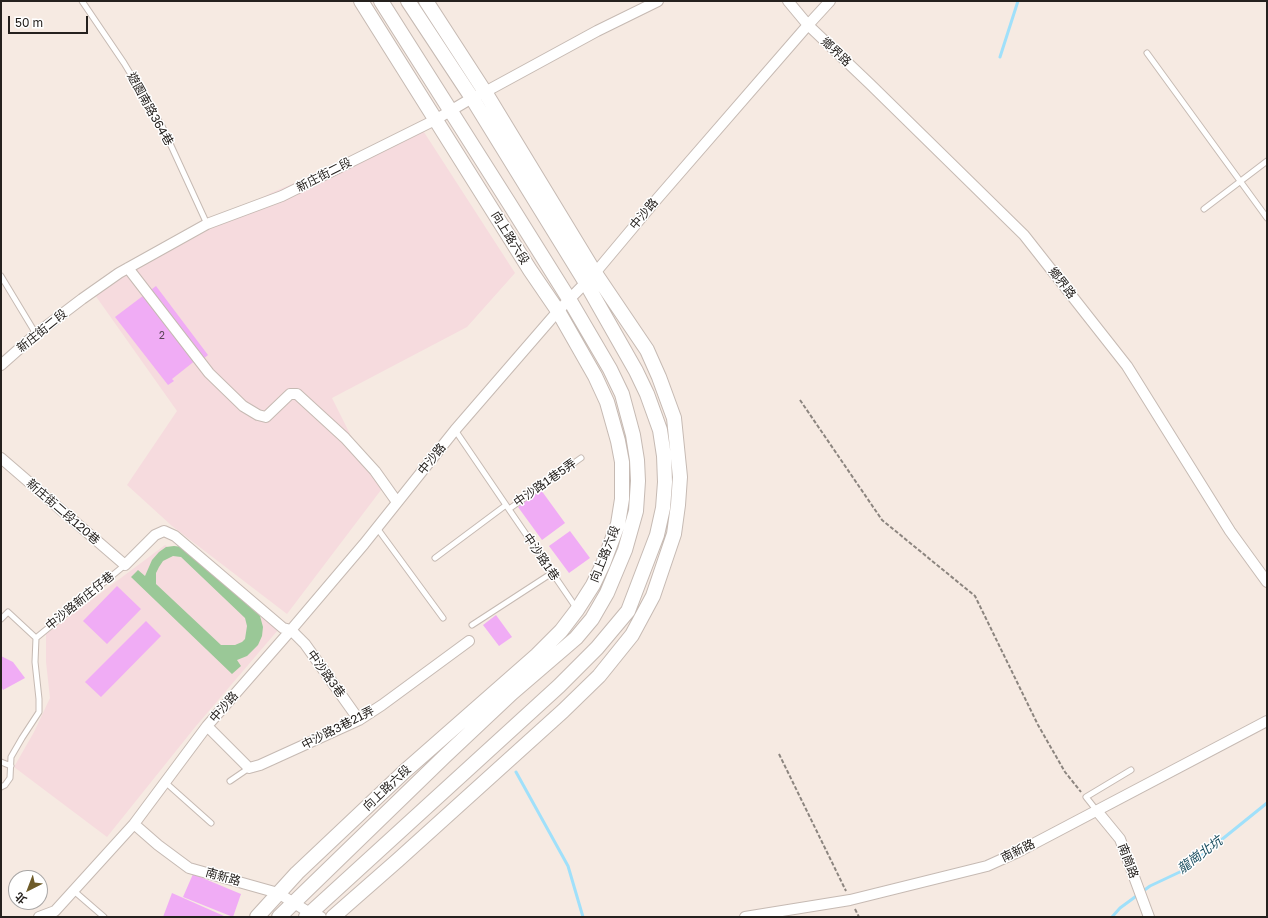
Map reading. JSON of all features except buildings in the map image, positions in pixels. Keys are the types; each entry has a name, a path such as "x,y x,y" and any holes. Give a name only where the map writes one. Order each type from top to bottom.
{"main road":[{"name":"向上路六段","path":"257,917 278,892 297,873 405,771 537,655 561,631 593,585 603,564 618,524 622,499 622,462 618,441 607,402 595,376 558,311 530,270 361,1"},
{"name":"向上路六段","path":"279,917 512,693 576,638 592,619 607,593 625,550 636,511 638,481 637,460 633,435 622,394 610,369 569,299 381,1"},
{"path":"333,917 563,711 599,676 632,635 653,596 674,534 678,505 680,478 674,418 647,350 591,278 408,1"},
{"path":"312,916 559,686 597,648 628,612 657,534 663,508 665,482 664,456 660,430 647,394 591,278 485,92 426,1"}],"street":[{"name":"新庄街二段","path":"1,365 36,334 82,299 128,268 207,224 282,196 435,120 450,110 597,31 658,1"},
{"name":"鄉界路","path":"788,1 808,25 1024,235 1127,366 1230,531 1267,582"},
{"name":"中沙路","path":"39,917 55,911 134,824 207,726 377,528 455,430 558,311 591,278 657,199 830,1"},
{"path":"128,268 209,373 244,406 258,415 266,417 290,394 297,394 346,438 375,471 397,502"},
{"name":"新庄街二段120巷","path":"1,458 125,565"},
{"name":"中沙路3巷","path":"125,565 155,536 164,531 175,536 283,628 291,630 305,644 359,720"},
{"name":"中沙路3巷21弄","path":"249,768 260,765 359,720 382,705 469,641"},
{"name":"南新路","path":"745,917 850,900 987,866 1018,852 1097,811 1267,720"},
{"path":"207,726 249,768"},
{"name":"南崗路","path":"1097,811 1120,839 1149,917"},
{"name":"南新路","path":"134,824 158,845 189,868 278,892 312,916"}],"lane":[{"name":"遊園南路364巷","path":"82,1 124,63 162,126 207,224"},
{"path":"1147,53 1267,218"},
{"path":"1204,209 1267,161"},
{"path":"1,276 36,334"},
{"name":"中沙路1巷","path":"455,430 577,610"},
{"name":"中沙路1巷5弄","path":"507,507 581,458"},
{"path":"435,558 507,507"},
{"path":"377,528 443,618"},
{"name":"中沙路新庄仔巷","path":"1,787 5,785 10,778 11,757 39,712 35,662 36,638 125,565"},
{"path":"472,625 552,573"},
{"name":"中沙路新庄仔巷","path":"1,619 8,612 36,638"},
{"path":"1,762 11,766"},
{"path":"230,781 249,768"},
{"path":"1097,811 1086,797 1131,770"},
{"path":"165,782 210,823"},
{"path":"74,891 104,917"}],"path":[{"path":"800,400 882,520 975,596 1046,738 1065,772 1086,797"},
{"path":"779,754 859,917"}],"shaded area":[{"path":"422,129 515,273 467,327 332,398 355,444 384,486 287,614 172,526 127,485 177,411 95,295 125,273 205,227 271,193"},
{"path":"165,545 278,630 196,726 107,837 14,767 34,732 50,698 46,662 46,634"}],"green space":[{"path":"166,547 183,547 260,616 263,627 262,636 258,645 247,656 237,660 241,666 232,674 131,577 138,570 145,576 152,560","holes":["173,556 181,557 245,618 247,626 245,639 242,642 235,645 221,645 156,584 156,573 163,561"]}],"waterway":[{"path":"1000,57 1018,1"},
{"path":"516,772 568,866 583,917"},
{"name":"龍崗北坑","path":"1112,917 1120,908 1150,886 1184,870 1267,803"}]}
